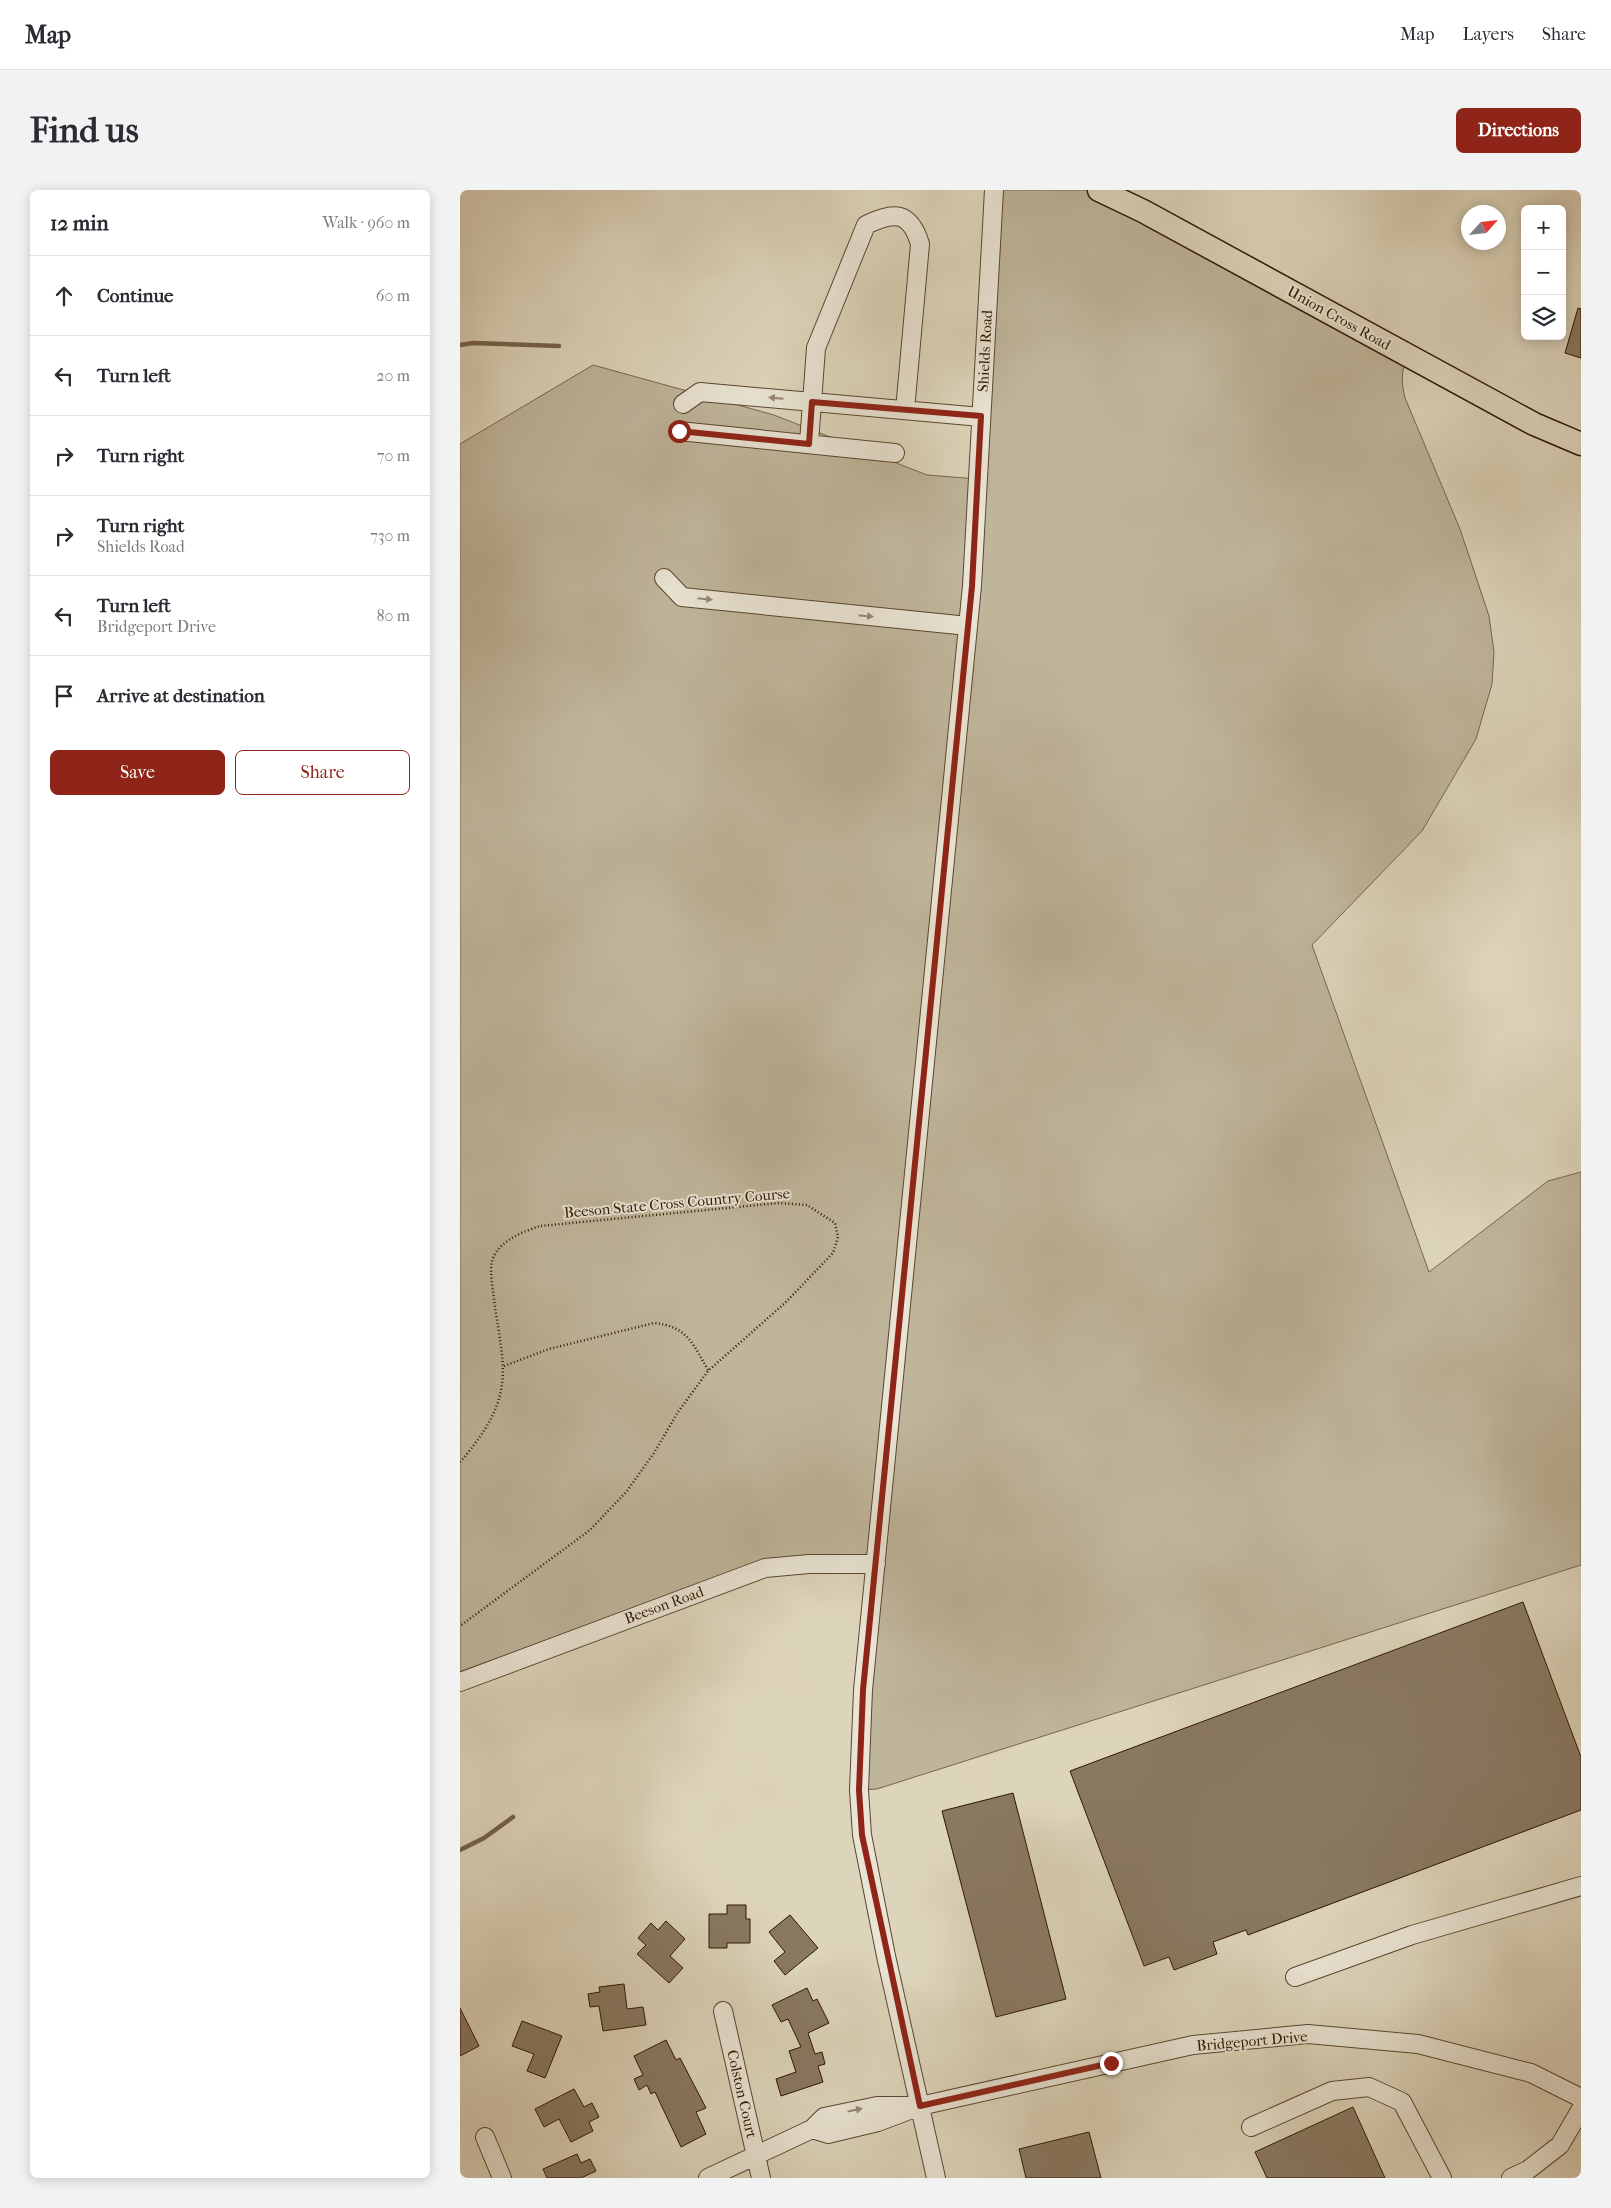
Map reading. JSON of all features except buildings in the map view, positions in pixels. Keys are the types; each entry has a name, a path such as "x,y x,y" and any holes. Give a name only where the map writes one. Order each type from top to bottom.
{"main road":[{"name":"Union Cross Road","path":"1099,190 1143,211 1534,424 1581,444"}],"street":[{"name":"Shields Road","path":"936,2178 881,1932 859,1810 863,1690 968,626 994,190"},
{"path":"809,444 816,348 866,225 881,217 896,216 909,220 920,244 904,410"},
{"path":"682,404 700,392 981,416"},
{"path":"679,431 895,453"},
{"path":"664,578 682,597 968,626"},
{"name":"Beeson Road","path":"460,1682 765,1568 809,1564 876,1564"},
{"path":"1295,1977 1412,1935 1581,1886"},
{"name":"Colston Court","path":"723,2011 761,2178"},
{"name":"Bridgeport Drive","path":"756,2154 812,2129 828,2134 878,2122 920,2106 1193,2045 1308,2034 1418,2044 1531,2073 1581,2098"},
{"path":"1251,2127 1332,2091 1369,2088 1402,2102 1442,2178"},
{"path":"1511,2178 1528,2170 1560,2145 1581,2109"},
{"path":"485,2137 502,2178"},
{"path":"708,2178 756,2154"}],"path":[{"name":"Beeson State Cross Country Course","path":"460,1462 489,1424 501,1400 504,1366 493,1293 492,1261 502,1246 517,1234 540,1226 779,1203 807,1205 824,1214 835,1223 838,1237 833,1253 786,1302 708,1370 678,1412 654,1453 627,1491 590,1530 460,1626"},
{"path":"504,1366 549,1349 654,1323 669,1324 680,1330 690,1340 708,1370"}],"shaded area":[{"path":"994,190 1099,190 1408,355 1402,376 1405,398 1460,529 1489,616 1494,652 1492,684 1476,739 1422,831 1312,945 1429,1272 1548,1181 1581,1172 1581,1565 877,1789 859,1790 876,1564 765,1568 460,1682 460,444 593,365 774,415 927,475 978,479"}],"waterway":[{"path":"460,345 473,343 559,346"},
{"path":"460,1850 484,1838 513,1817"}],"route":[{"path":"679,431 809,444 812,402 981,416 972,586 863,1690 859,1810 862,1835 883,1942 920,2106 1111,2063"}]}
